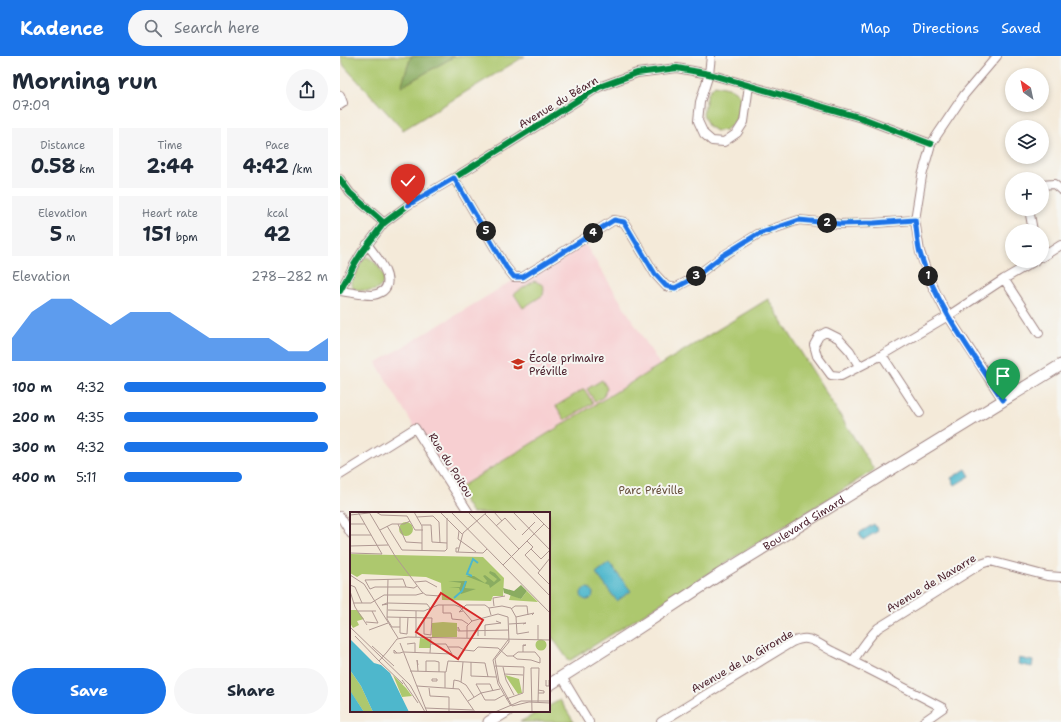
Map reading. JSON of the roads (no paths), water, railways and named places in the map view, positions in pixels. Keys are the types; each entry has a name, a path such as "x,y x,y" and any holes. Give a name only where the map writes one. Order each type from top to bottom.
{"main road":[{"name":"Boulevard Simard","path":"550,684 718,575 1061,365"},
{"path":"489,722 505,712"}],"street":[{"path":"711,56 709,74 700,102 698,121 704,134 712,141 724,142 737,133 744,122 749,85"},
{"path":"997,56 964,94 931,144 922,176 915,220 920,252 930,281 948,316 1003,400"},
{"name":"Avenue du Béarn","path":"367,244 376,255 386,272 388,279 387,286 378,294 371,295 340,291 367,244 384,223 408,205 599,88 637,73 677,68 709,74 865,118 931,144"},
{"path":"340,95 343,103 340,105"},
{"path":"454,178 506,267 514,277 523,277 614,220 624,222 655,274 666,286 675,288 694,278 722,256 758,234 799,220 840,224 915,220"},
{"path":"340,179 350,193 384,223"},
{"path":"1049,184 1054,184 1061,190"},
{"path":"1049,250 1061,245"},
{"path":"859,366 850,351 838,338 826,332 819,336 814,345 817,356 831,375 841,376 882,355 948,316 1023,268"},
{"path":"1004,279 1039,333"},
{"path":"882,355 920,413"},
{"name":"Rue du Poitou","path":"340,475 415,428 468,512"},
{"path":"340,516 350,532"},
{"name":"Avenue de Navarre","path":"853,661 864,644 878,628 981,564 990,561 1047,576 1061,577"},
{"name":"Avenue de la Gironde","path":"661,722 792,642 807,638 943,708 923,722"},
{"path":"562,677 589,722"}],"water":[{"path":"966,469 970,476 955,485 951,478"},
{"path":"874,524 878,531 863,540 859,533"},
{"path":"609,563 631,591 617,601 596,573"},
{"path":"587,588 591,590 593,594 591,598 587,600 583,598 581,594 583,590"},
{"path":"1019,658 1033,661 1032,667 1018,664"}],"place":[{"name":"École primaire Préville","path":"518,364"}],"park label":[{"name":"Parc Préville","path":"651,490"}]}
